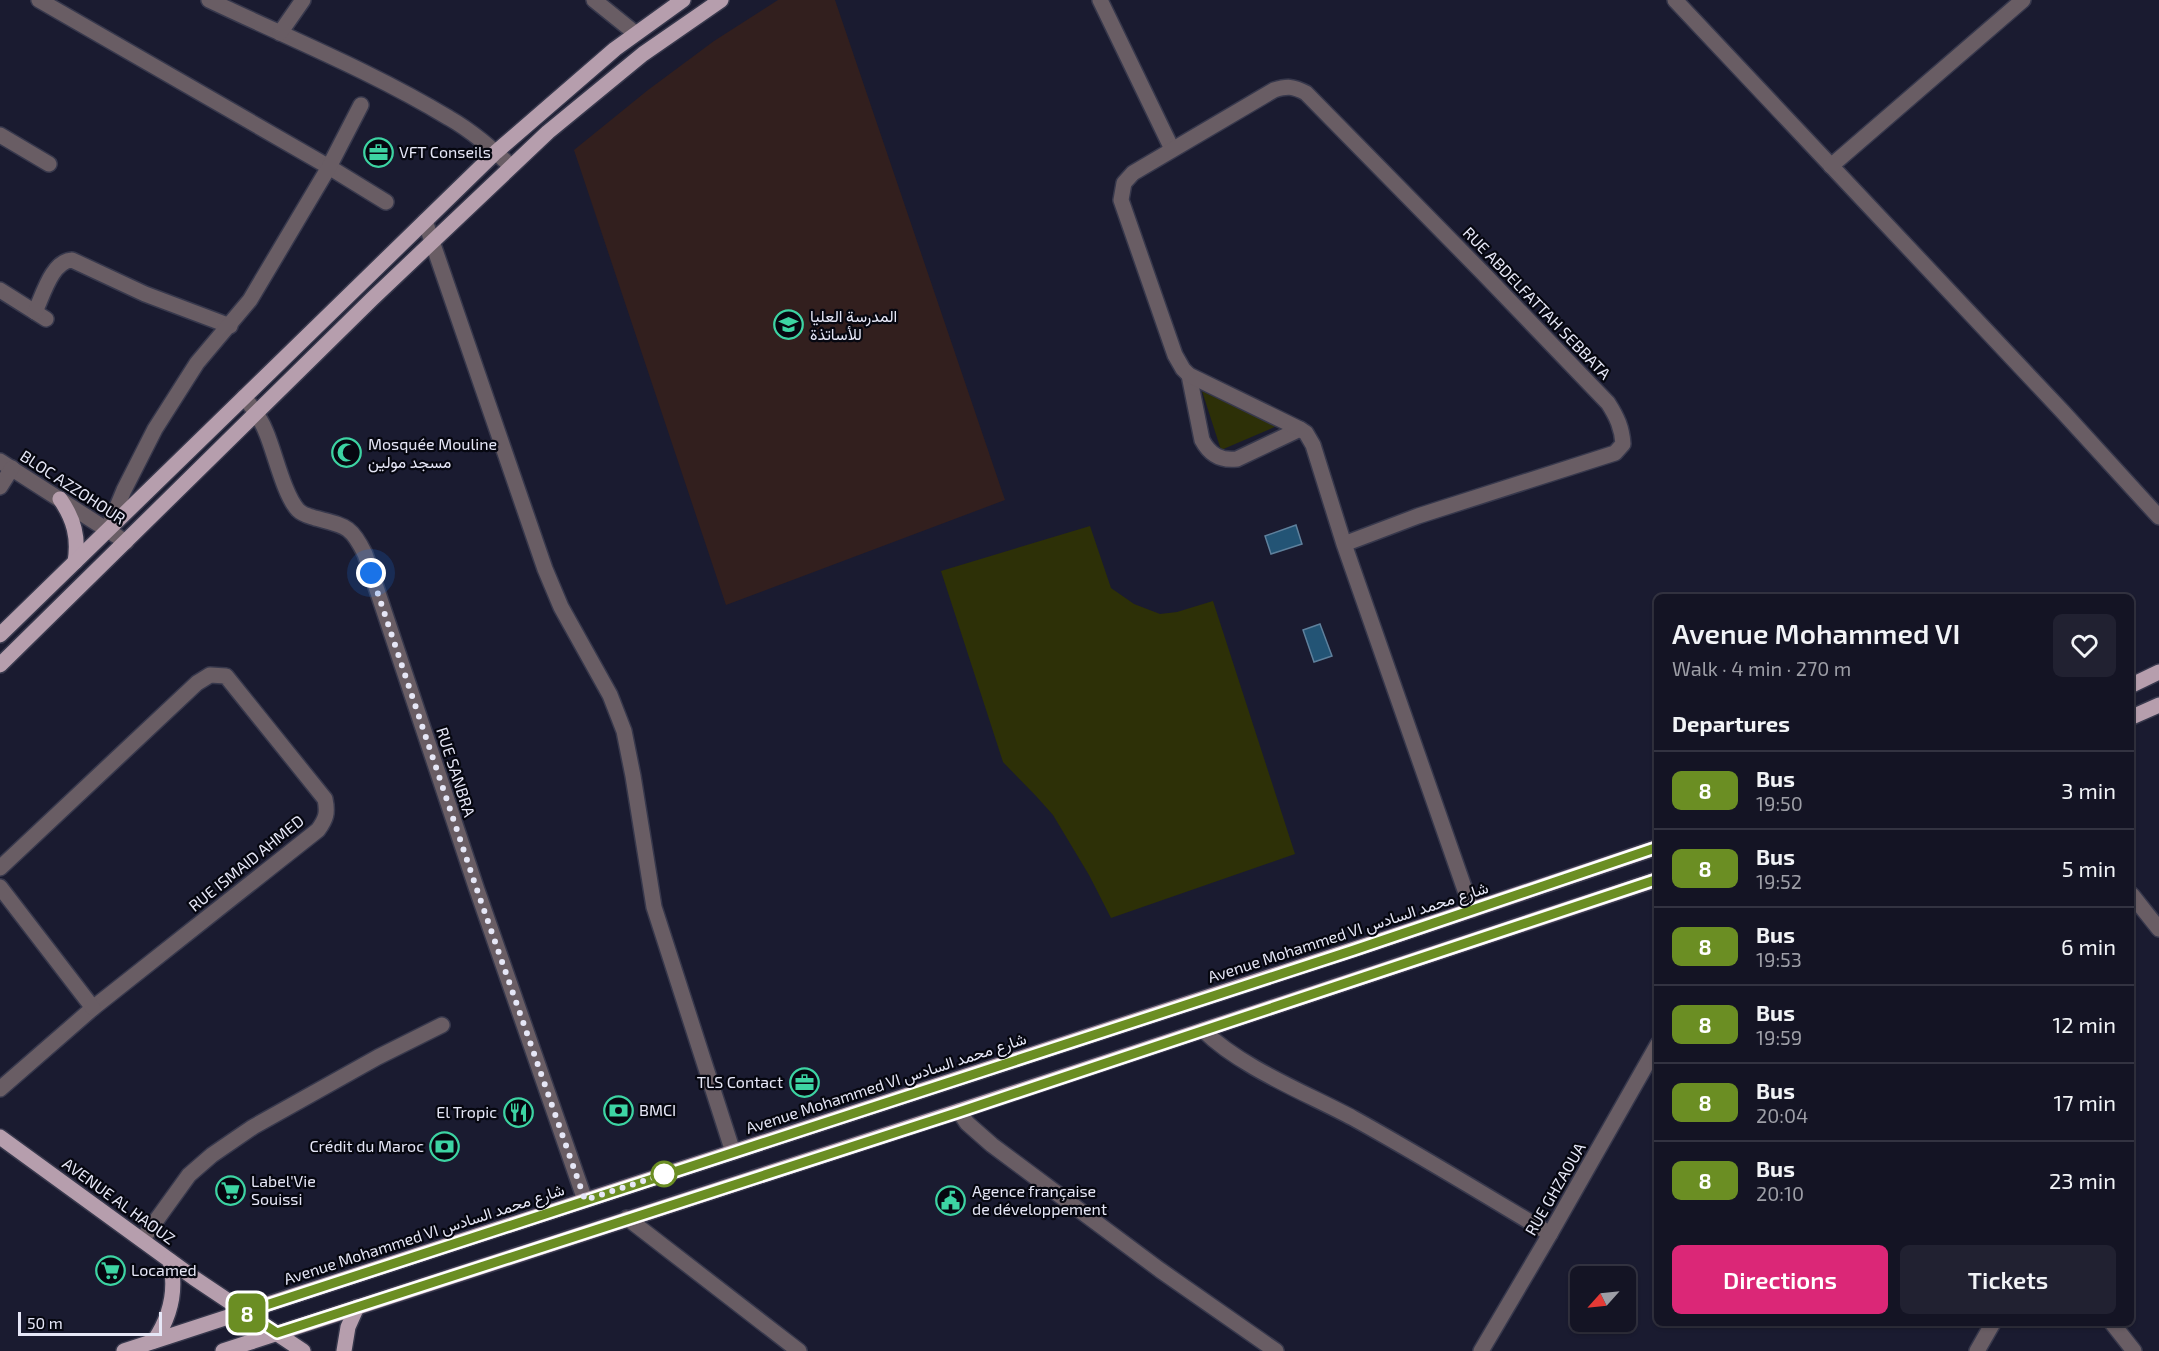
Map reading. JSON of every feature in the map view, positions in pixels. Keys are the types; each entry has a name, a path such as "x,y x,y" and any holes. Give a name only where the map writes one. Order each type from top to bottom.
{"main road":[{"path":"0,635 496,152 635,33 683,0"},
{"path":"0,665 511,166 599,88 643,54 721,0"},
{"path":"60,500 67,509 75,530 77,542 75,562"},
{"path":"2134,684 2159,672"},
{"path":"2134,716 2159,705"},
{"name":"Avenue Mohammed VI شارع محمد السادس","path":"124,1351 1654,848"},
{"path":"222,1351 959,1112 1654,880"},
{"name":"AVENUE AL HAOUZ","path":"0,1137 170,1261 303,1351"},
{"path":"154,1341 167,1319 171,1306 173,1279 170,1261"},
{"path":"344,1351 348,1327 357,1307"}],"street":[{"path":"39,0 386,202"},
{"path":"209,0 375,78 450,118 511,166"},
{"path":"280,33 303,0"},
{"path":"594,0 635,33"},
{"path":"1100,0 1172,149"},
{"path":"1675,0 2159,516"},
{"path":"1831,166 2023,0"},
{"name":"RUE ABDELFATTAH SEBBATA","path":"1189,375 1175,355 1121,200 1124,183 1133,173 1274,90 1287,86 1297,88 1306,93 1608,403 1618,419 1623,434 1623,444 1615,453 1418,516 1344,544"},
{"path":"107,531 124,490 155,429 197,363 250,300 328,167 361,105"},
{"path":"0,135 49,164"},
{"path":"425,221 545,569 561,607 610,695 624,731 654,907 733,1152"},
{"path":"0,290 40,315 57,266 67,260 72,260 145,294 230,326"},
{"path":"1189,375 1202,440 1216,456 1230,460 1237,459 1300,429"},
{"path":"1189,375 1300,429 1306,433 1313,446 1344,544 1472,910"},
{"name":"RUE SANBRA","path":"244,397 257,413 266,430 290,498 298,510 305,515 345,526 354,534 365,554 476,887 585,1200"},
{"path":"0,487 6,465"},
{"name":"BLOC AZZOHOUR","path":"6,465 126,542"},
{"name":"RUE ISMAID AHMED","path":"0,868 197,683 210,675 226,676 325,799 326,819 318,830 93,1008 0,1089"},
{"path":"0,887 93,1008"},
{"path":"2134,898 2159,929"},
{"path":"142,1240 189,1175 212,1155 253,1127 378,1057 442,1025"},
{"path":"1203,1030 1220,1046 1240,1059 1354,1119 1550,1234"},
{"name":"RUE GHZAOUA","path":"1481,1351 1654,1051"},
{"path":"959,1112 967,1123 992,1145 1160,1270 1276,1351"},
{"path":"627,1218 799,1351"},
{"path":"1977,1351 1991,1326"},
{"path":"2114,1326 2134,1351"}],"shaded area":[{"name":"المدرسة العليا للأساتذة","path":"778,0 835,0 1005,500 726,605 574,150 648,90 714,41"}],"green space":[{"path":"1202,391 1277,426 1221,450"},
{"path":"1090,526 1111,588 1134,604 1160,614 1177,612 1213,601 1295,854 1111,918 1089,875 1053,815 1003,762 941,571"}],"water":[{"path":"1296,525 1302,544 1271,554 1265,536"},
{"path":"1320,624 1332,656 1314,662 1303,630"}],"bus line":[{"name":"8","path":"1654,848 1354,950 245,1312 277,1333 959,1112 1654,880"}],"place":[{"name":"VFT Conseils","path":"378,152"},
{"name":"المدرسة العليا للأساتذة","path":"789,325"},
{"name":"Mosquée Mouline مسجد مولين","path":"347,453"},
{"name":"TLS Contact","path":"804,1082"},
{"name":"BMCI","path":"618,1110"},
{"name":"El Tropic","path":"518,1112"},
{"name":"Crédit du Maroc","path":"445,1146"},
{"name":"Label'Vie Souissi","path":"230,1190"},
{"name":"Agence française de développement","path":"951,1200"},
{"name":"Locamed","path":"110,1270"}],"route":[{"path":"371,573 476,887 585,1200 671,1172 664,1174"}]}
